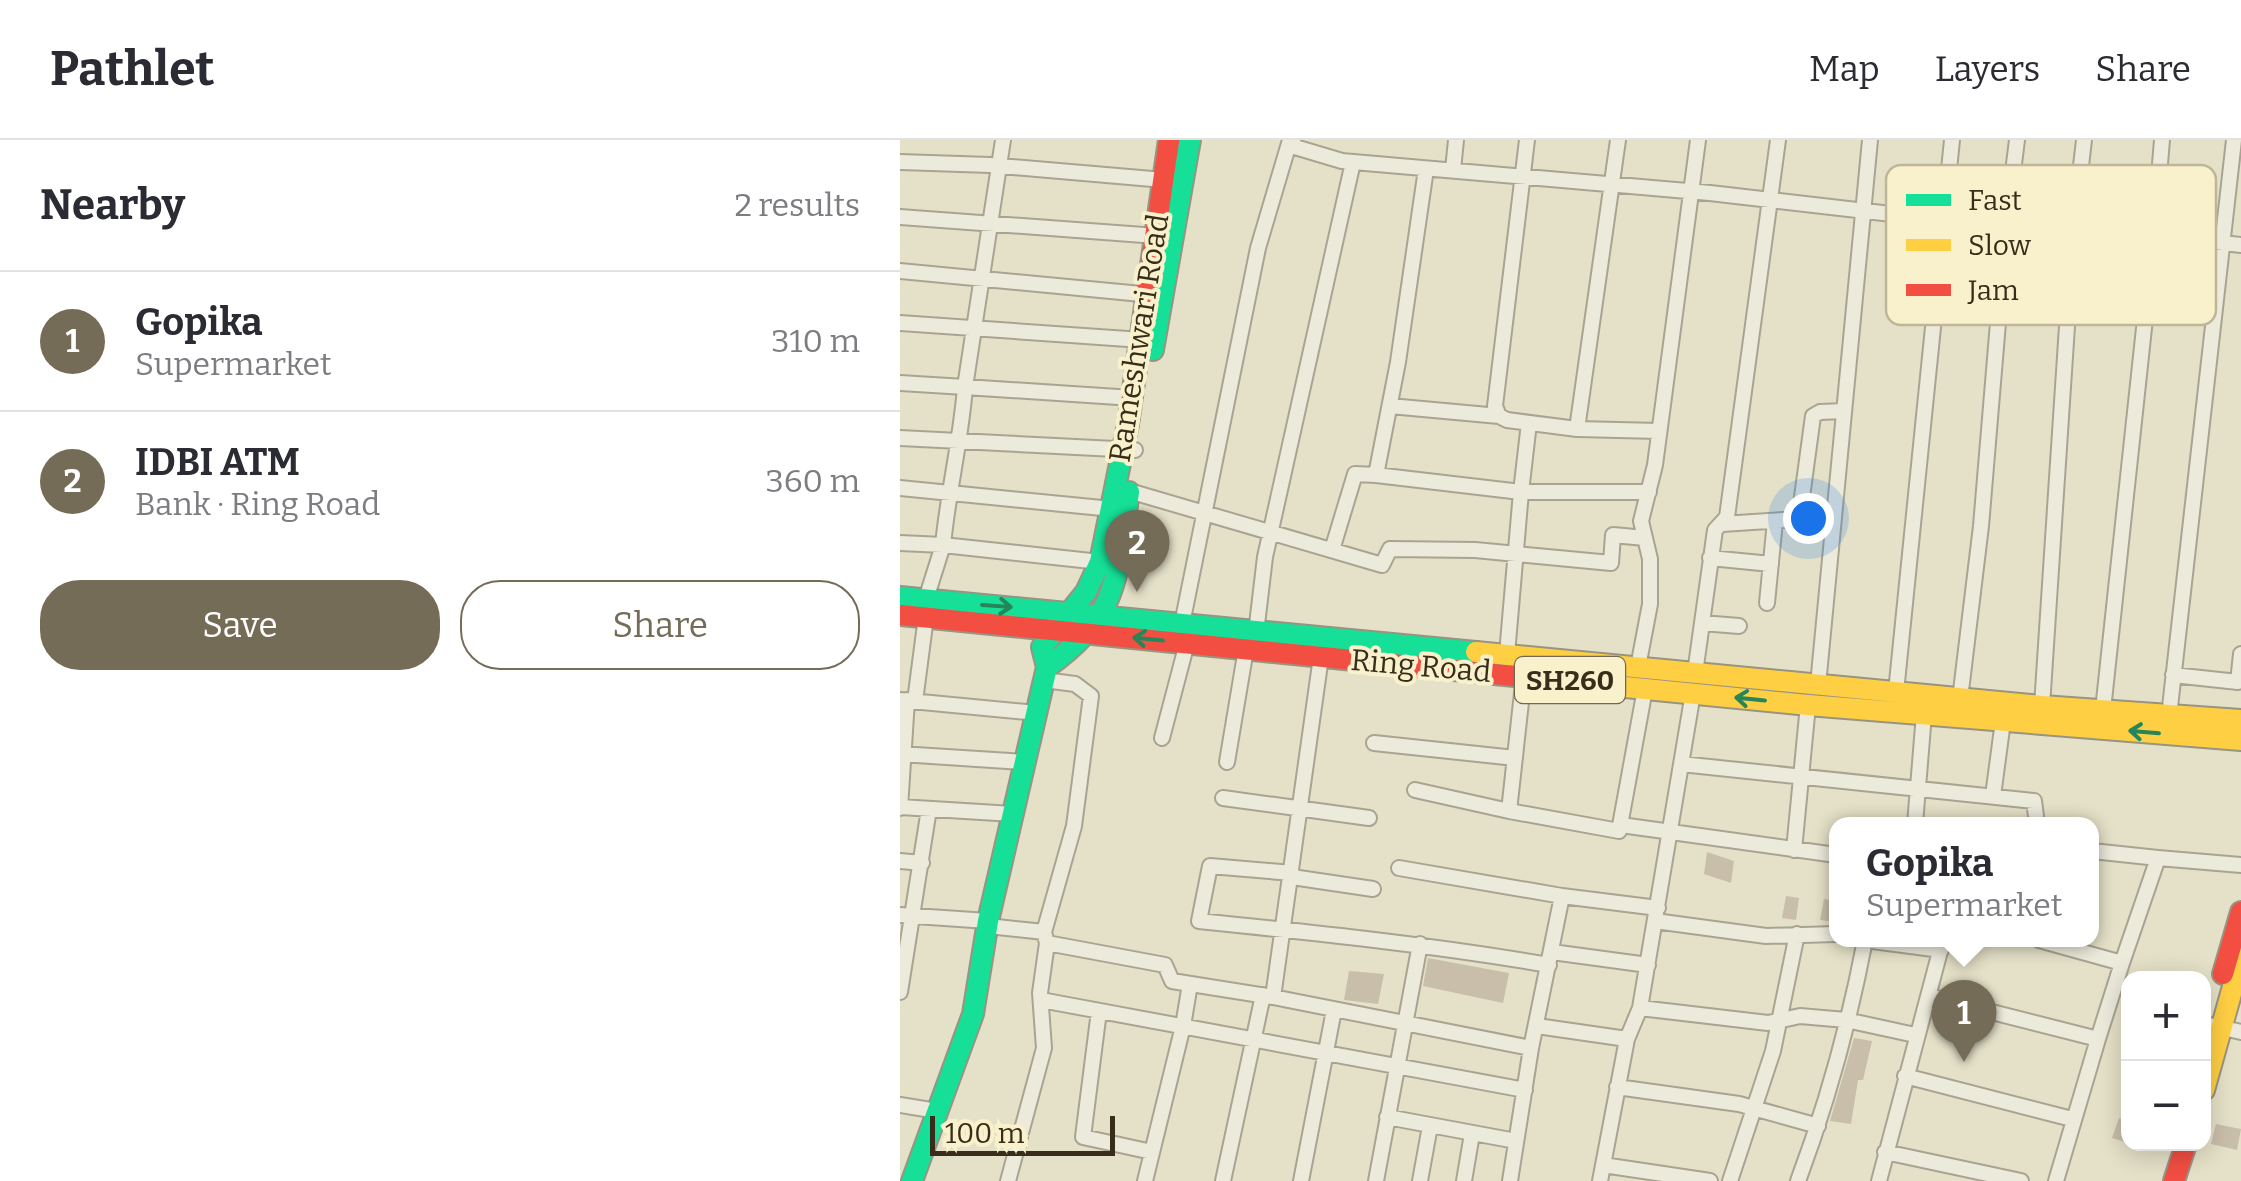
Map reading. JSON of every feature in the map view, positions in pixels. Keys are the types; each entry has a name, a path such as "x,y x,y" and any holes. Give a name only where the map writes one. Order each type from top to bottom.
{"main road":[{"name":"Rameshwari Road","path":"1056,630 1086,592 1100,562 1129,449 1142,340 1155,296 1156,236 1169,140"},
{"path":"1046,674 1102,615 1115,580 1129,491 1129,449 1155,296 1190,140"},
{"name":"Ring Road","path":"900,596 926,608 1085,634 1184,634 1507,654 1638,668 1694,683 1808,704 2241,740"},
{"name":"Ring Road","path":"900,615 926,608 1072,612 1184,634"},
{"path":"912,1181 972,1014 988,923 1046,674 1042,647 1056,630"},
{"name":"Ring Road","path":"1251,641 1321,656 1645,690 1694,683 1818,685 2241,720"},
{"path":"2219,1032 2241,912"},
{"path":"2211,1063 2241,958"},
{"path":"2160,1181 2170,1151"},
{"path":"2174,1181 2184,1151"}],"street":[{"path":"1003,140 972,327 960,441 948,494 943,545 908,700 900,808 1014,814"},
{"path":"1291,140 1295,147 1352,162 1886,213"},
{"path":"1162,738 1258,248 1291,140"},
{"path":"1453,170 1456,140"},
{"path":"1499,416 1495,406 1527,140"},
{"path":"1577,429 1618,140"},
{"path":"1638,668 1650,604 1650,559 1641,521 1659,431 1698,140"},
{"path":"1600,1181 1627,1039 1640,1008 1657,915 1715,530 1727,517 1778,140"},
{"path":"1818,685 1870,140"},
{"path":"1949,165 1952,140"},
{"path":"2014,165 2017,140"},
{"path":"2081,165 2084,140"},
{"path":"2160,165 2162,140"},
{"path":"2216,279 2234,140"},
{"path":"900,162 1164,180"},
{"path":"1226,762 1271,531 1352,162"},
{"path":"1376,475 1426,168"},
{"path":"900,217 1156,236"},
{"path":"2216,242 2241,245"},
{"path":"900,271 1155,296"},
{"path":"900,323 1142,340"},
{"path":"1896,692 1933,325"},
{"path":"1960,699 1981,526 1998,325"},
{"path":"2042,706 2067,325"},
{"path":"2103,710 2144,325"},
{"path":"2169,716 2211,325"},
{"path":"900,383 1133,398"},
{"path":"1390,406 1499,416 1577,429 1659,431"},
{"path":"1722,524 1799,519 1813,416 1844,411"},
{"path":"1507,654 1530,423"},
{"path":"900,438 1129,449"},
{"path":"1332,550 1355,474 1521,492 1649,492"},
{"path":"900,488 1112,509"},
{"path":"1129,491 1382,565 1390,549 1444,548 1611,563 1613,535 1645,538"},
{"path":"1767,603 1775,520"},
{"path":"900,543 1100,562"},
{"path":"1710,558 1771,564"},
{"path":"1702,623 1739,626"},
{"path":"2173,675 2239,683 2241,654"},
{"path":"1224,1181 1284,930 1321,656"},
{"path":"1008,1181 1044,1048 1041,1000 1046,937 1074,826 1091,696 1075,684 1046,674"},
{"path":"1509,811 1524,675"},
{"path":"1415,790 1619,831 1645,690"},
{"path":"908,700 1038,713"},
{"path":"1794,850 1808,704"},
{"path":"1916,817 1924,714"},
{"path":"1993,796 2003,721"},
{"path":"1374,743 1515,758"},
{"path":"902,754 1024,762"},
{"path":"1681,764 2034,801 2036,817"},
{"path":"1223,798 1368,818"},
{"path":"900,992 906,916 922,863 929,809"},
{"path":"1620,825 1829,854"},
{"path":"2099,853 2241,865"},
{"path":"2056,1181 2072,1119 2158,858"},
{"path":"900,861 922,863"},
{"path":"1373,889 1210,866 1198,921 1550,959 1648,964"},
{"path":"1399,868 1766,936 1829,934"},
{"path":"1510,1181 1562,896"},
{"path":"906,916 988,923 1165,966 1172,981 1532,1048"},
{"path":"1730,1181 1782,1018 1797,934"},
{"path":"1376,1181 1420,944"},
{"path":"1798,1181 1818,1126 1862,947"},
{"path":"1879,1181 1941,947"},
{"path":"2065,947 2122,962"},
{"path":"1144,1181 1190,984"},
{"path":"1929,996 2098,1039"},
{"path":"1041,1000 1525,1090"},
{"path":"1640,1008 1768,1023 1800,1016 1846,1020 1915,1035"},
{"path":"1301,1181 1334,1010"},
{"path":"1099,1011 1083,1137 1152,1152"},
{"path":"1537,1026 1627,1039"},
{"path":"1905,1076 2072,1119"},
{"path":"1617,1088 1710,1098 1818,1126"},
{"path":"900,1104 937,1111"},
{"path":"1387,1118 1516,1142"},
{"path":"1420,1181 1430,1126"},
{"path":"1464,1181 1472,1134"},
{"path":"1886,1152 2021,1181"},
{"path":"1603,1165 1710,1181"}],"building":[{"path":"1707,852 1734,861 1731,883 1704,874"},
{"path":"1786,896 1799,898 1796,920 1782,918"},
{"path":"1824,899 1829,900 1829,921 1820,920"},
{"path":"1428,958 1509,973 1503,1003 1423,986"},
{"path":"1349,971 1384,974 1378,1004 1344,1000"},
{"path":"1854,1038 1872,1041 1863,1080 1858,1080 1851,1124 1830,1121"},
{"path":"2119,1118 2121,1119 2121,1141 2112,1138"},
{"path":"2216,1124 2241,1129 2237,1150 2211,1144"}],"traffic: fast":[{"path":"1153,350 1190,140"},
{"path":"912,1181 973,1014 988,921 1047,667 1042,647 1086,592 1100,562 1128,424"},
{"path":"1047,667 1090,629 1111,591 1129,492"},
{"path":"900,597 1476,652"}],"traffic: slow":[{"path":"1476,652 2042,706 2241,720"},
{"path":"1544,679 2241,740"},
{"path":"2211,1065 2241,958"}],"traffic: jam":[{"path":"1128,424 1169,140"},
{"path":"900,615 1544,679"},
{"path":"2223,974 2241,912"},
{"path":"2174,1181 2184,1151"}],"place":[{"name":"IDBI ATM","path":"1137,592"},
{"name":"Gopika","path":"1964,1062"}]}
